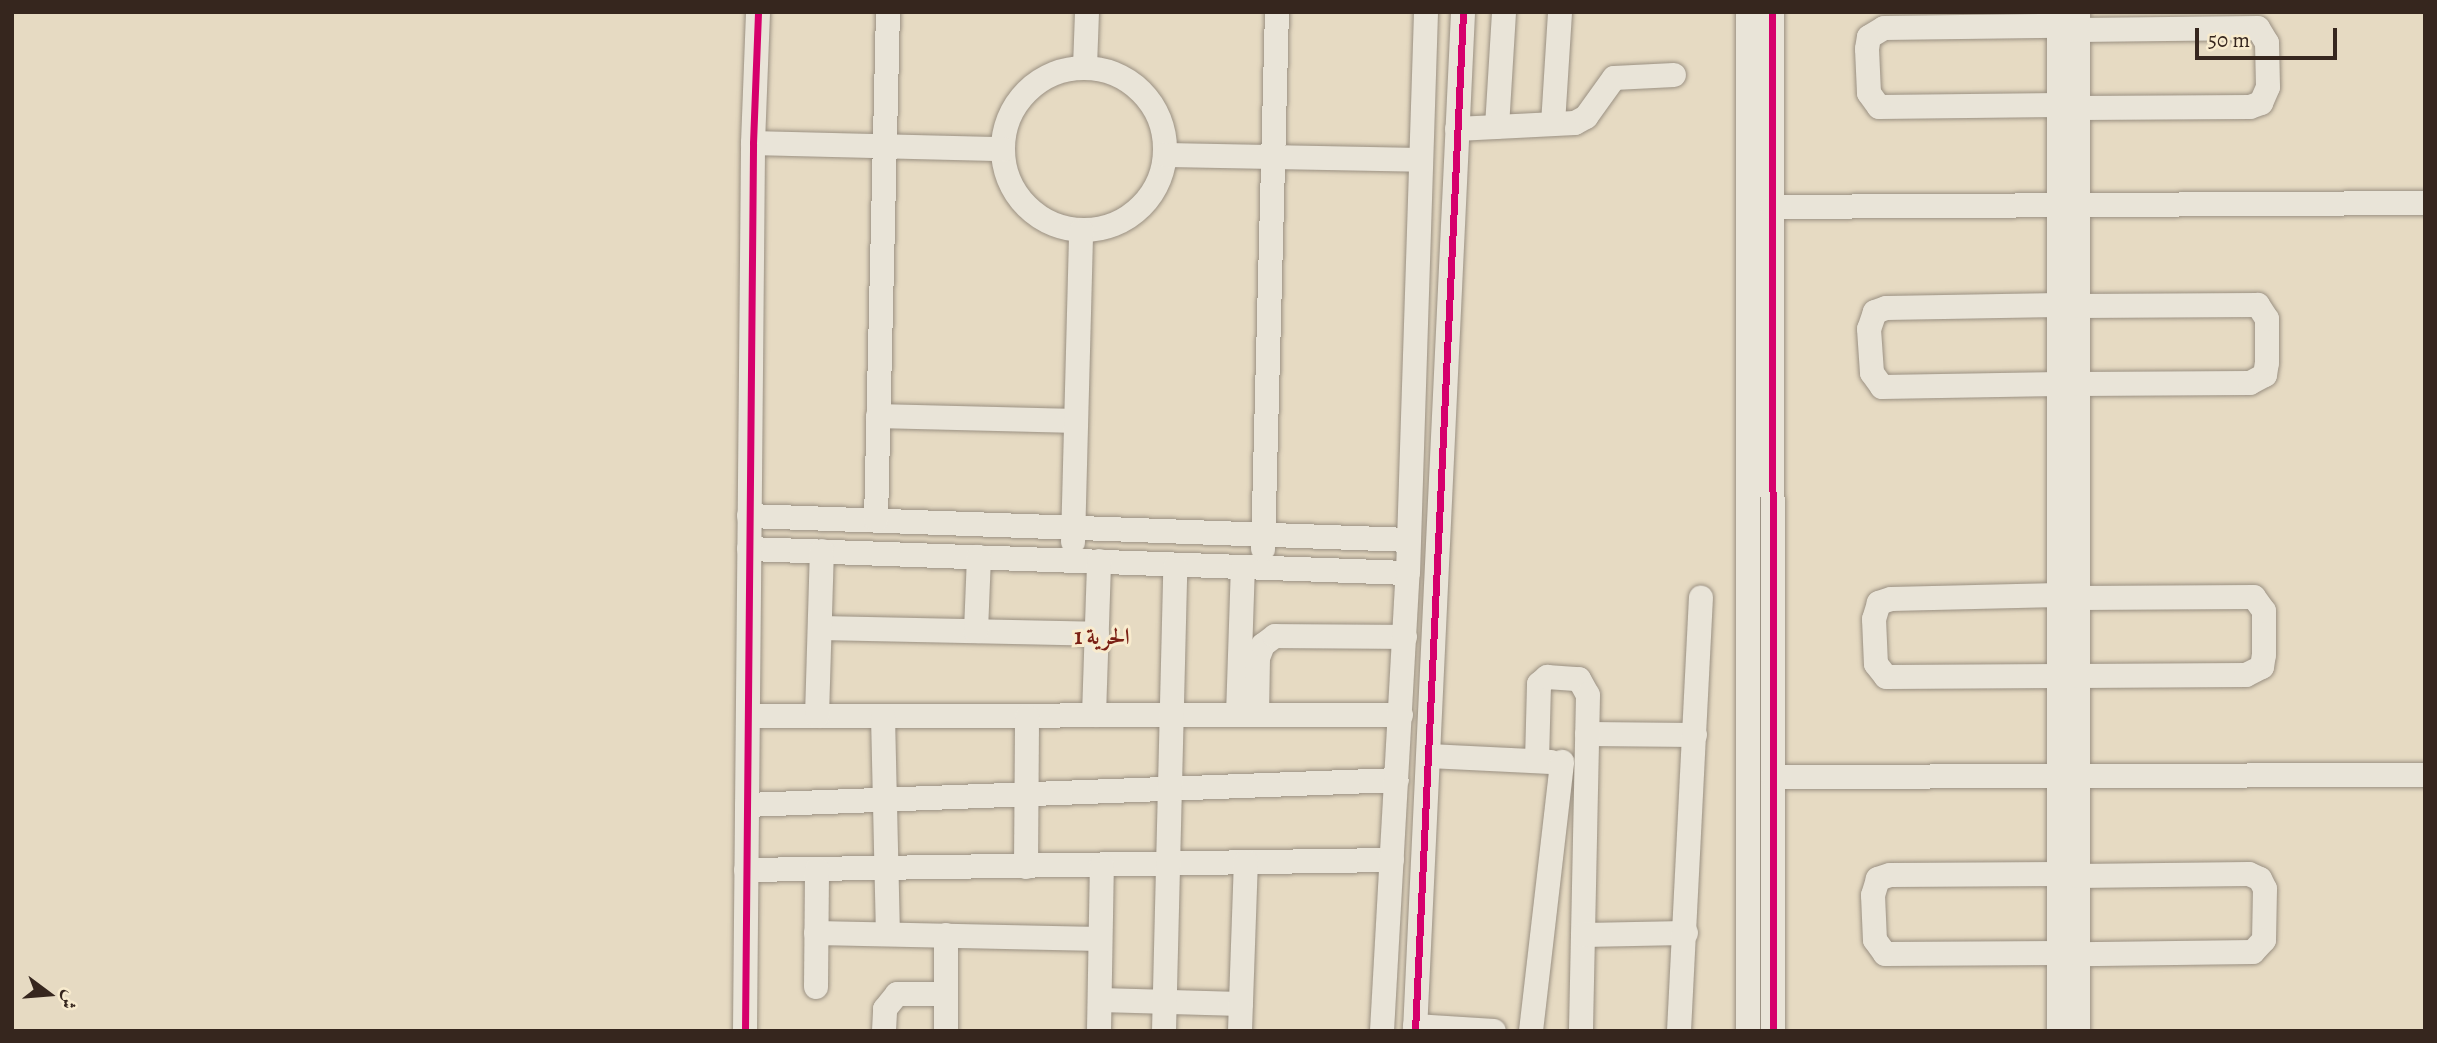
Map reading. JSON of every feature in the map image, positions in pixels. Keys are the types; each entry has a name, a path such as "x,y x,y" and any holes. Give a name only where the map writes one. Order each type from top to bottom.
{"street":[{"path":"745,1031 753,143 758,12"},
{"path":"876,520 888,12"},
{"path":"1086,67 1087,12"},
{"path":"1247,715 1253,567 1264,534 1277,12"},
{"path":"1382,1031 1408,573 1426,12"},
{"path":"1462,12 1415,1029 1494,1031"},
{"path":"1497,127 1504,12"},
{"path":"1553,124 1560,12"},
{"path":"1748,12 1748,1031"},
{"path":"1772,12 1773,1031"},
{"path":"2059,1031 2068,954 2069,20"},
{"path":"2069,20 2258,28 2267,43 2267,93 2261,103 2250,107 1879,107 1869,93 1869,37 1884,28 2069,20"},
{"path":"1086,67 1112,72 1135,85 1158,117 1166,155 1160,180 1147,201 1117,223 1081,231 1056,226 1035,214 1017,196 1007,174 1003,149 1007,123 1028,92 1060,71 1086,67"},
{"path":"1457,130 1575,123 1586,117 1614,78 1674,75"},
{"path":"753,143 1003,149"},
{"path":"1166,155 1421,160"},
{"path":"1772,207 2425,203"},
{"path":"1073,561 1081,231"},
{"path":"2069,305 2258,305 2267,319 2265,375 2256,382 1882,387 1872,373 1869,328 1875,313 1886,308 2069,305"},
{"path":"878,416 1076,421"},
{"path":"750,516 1409,540"},
{"path":"749,549 1408,573"},
{"path":"817,716 822,551"},
{"path":"976,631 979,557"},
{"path":"1094,715 1099,561"},
{"path":"1164,1031 1175,566"},
{"path":"2068,596 2254,597 2264,611 2262,667 2246,675 1886,677 1876,664 1874,619 1880,603 1891,599 2068,596"},
{"path":"1679,1031 1701,598"},
{"path":"820,628 1097,634"},
{"path":"1249,658 1263,645 1282,634 1405,637"},
{"path":"1531,1031 1574,763 1587,734 1588,695 1584,684 1573,677 1544,678 1537,688 1537,761"},
{"path":"748,716 1401,715"},
{"path":"883,716 888,934"},
{"path":"1027,717 1027,867"},
{"path":"1587,734 1695,735"},
{"path":"1429,756 1574,763"},
{"path":"1574,763 1583,934 1581,1031"},
{"path":"1773,777 2425,775"},
{"path":"747,805 1170,791 1397,780"},
{"path":"746,870 1168,866 1392,860"},
{"path":"1240,1031 1247,862"},
{"path":"1099,1031 1102,866"},
{"path":"816,988 817,869"},
{"path":"2249,874 2260,879 2264,890 2264,940 2253,952 1885,954 1875,940 1872,895 1878,879 1890,876 2068,875 2249,874"},
{"path":"816,933 1101,939"},
{"path":"1583,934 1686,933"},
{"path":"946,935 946,1031"},
{"path":"2068,954 2078,1031"},
{"path":"884,1031 885,1009 897,994 946,994"},
{"path":"1100,1000 1241,1004"}],"cycle path":[{"path":"745,1031 753,143 758,12"},
{"path":"1415,1031 1463,12"},
{"path":"1772,12 1773,1031"}],"district":[{"name":"الحرية 1","path":"1102,637"}]}
